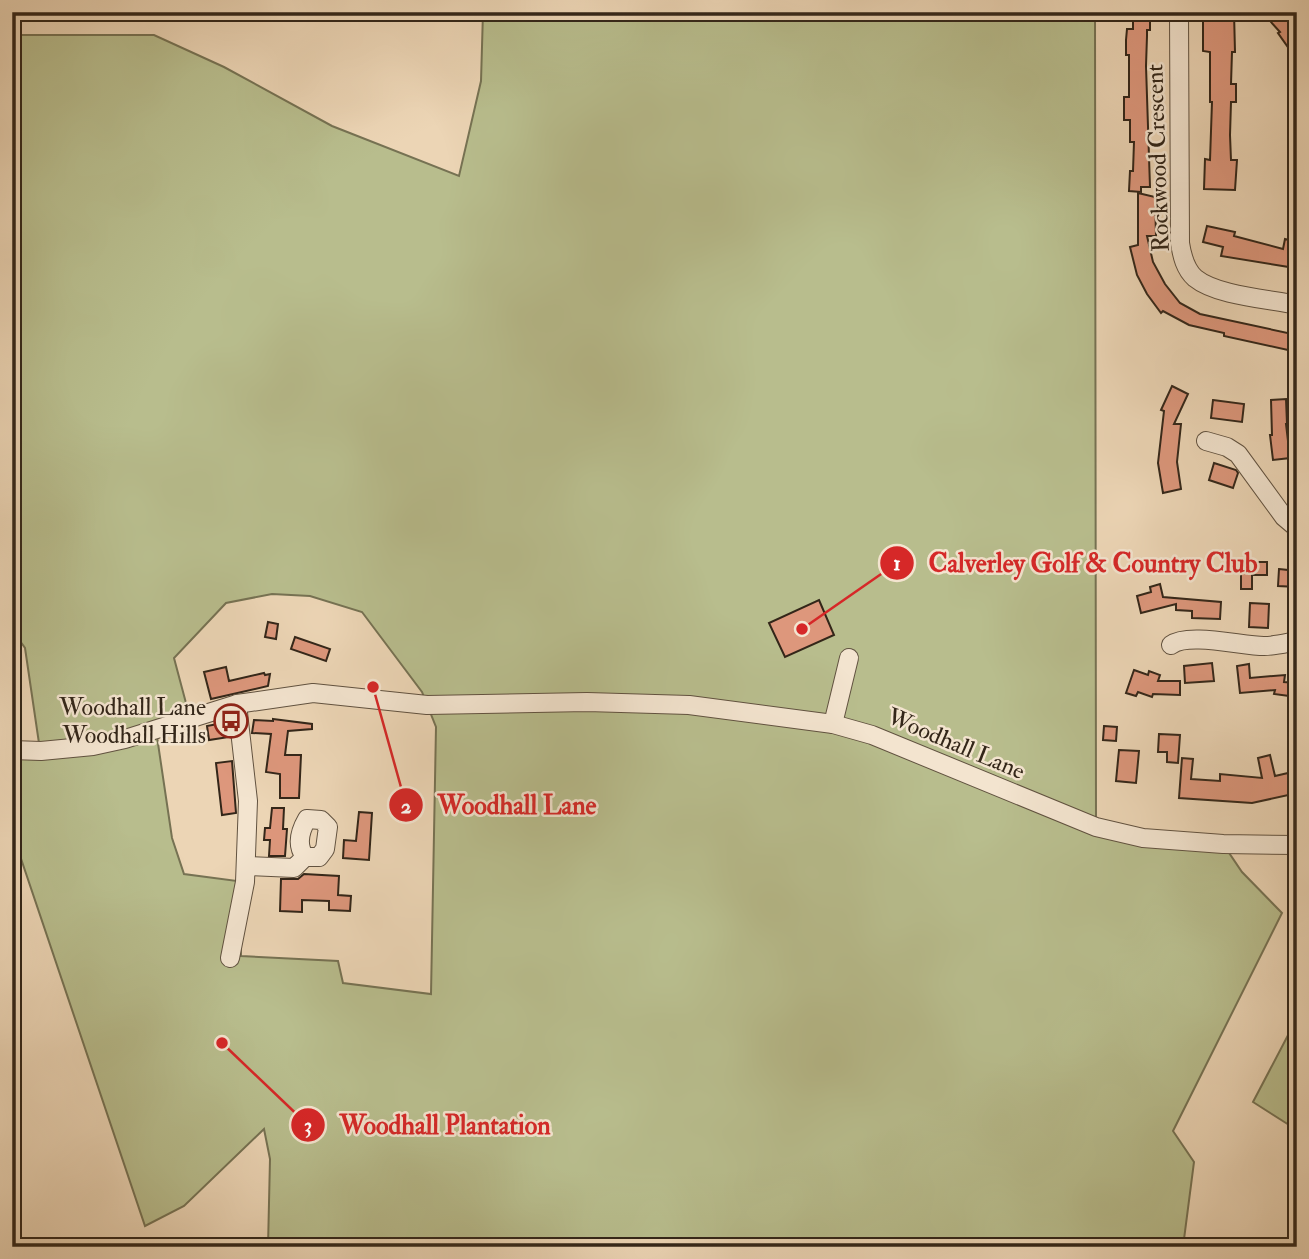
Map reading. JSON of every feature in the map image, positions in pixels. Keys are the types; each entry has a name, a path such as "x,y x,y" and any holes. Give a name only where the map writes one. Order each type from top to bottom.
{"street":[{"name":"Rockwood Crescent","path":"1179,12 1182,257 1195,278 1211,286 1297,305"},
{"path":"1206,441 1227,447 1238,454 1284,517 1297,528"},
{"path":"1171,645 1180,641 1228,641 1264,646 1297,641"},
{"path":"834,724 849,658"},
{"name":"Woodhall Lane","path":"12,750 41,751 93,746 125,739 237,704 313,693 428,705 659,703 744,711 834,724 916,752 1096,827 1143,838 1223,844 1297,845"},
{"path":"230,958 245,882 248,801 237,704"},
{"path":"246,866 294,868 305,858"}],"green space":[{"path":"483,12 1095,12 1096,827 1223,844 1242,872 1282,913 1173,1131 1194,1162 1183,1247 268,1247 270,1159 264,1129 184,1206 145,1226 12,832 12,750 40,750 25,648 12,630 12,35 154,35 224,67 332,126 459,176 481,81","holes":["272,594 310,596 362,612 422,692 436,727 431,994 343,983 338,961 241,956 240,909 245,882 184,874 172,838 156,730 190,718 174,658 226,603"]},
{"path":"1297,1018 1297,1130 1253,1102"}],"building":[{"path":"1203,12 1234,12 1235,52 1232,52 1231,84 1236,84 1236,102 1231,102 1230,135 1231,160 1237,160 1235,190 1204,189 1205,159 1210,160 1212,102 1210,52 1203,51"},
{"path":"1262,12 1297,12 1297,60 1278,33 1280,32"},
{"path":"1133,17 1150,18 1146,66 1150,187 1141,187 1141,192 1129,191 1134,142 1130,142 1130,120 1124,120 1124,97 1129,97 1129,55 1126,55 1126,40 1127,29 1133,29"},
{"path":"1138,193 1155,197 1156,236 1147,236 1153,262 1180,303 1200,314 1297,335 1297,352 1224,336 1224,333 1189,325 1163,311 1161,313 1137,275 1130,247 1138,245"},
{"path":"1207,226 1235,232 1234,236 1283,249 1285,239 1297,242 1295,268 1221,256 1223,247 1203,242"},
{"path":"1172,386 1188,394 1174,424 1181,424 1177,462 1181,489 1163,493 1158,463 1164,411 1161,410"},
{"path":"1286,399 1290,458 1273,460 1270,435 1271,400"},
{"path":"1213,400 1244,404 1242,422 1211,418"},
{"path":"1214,463 1236,470 1238,473 1233,488 1209,480"},
{"path":"1241,562 1267,562 1267,575 1252,575 1252,589 1241,589"},
{"path":"1279,569 1297,571 1297,587 1278,586"},
{"path":"1160,584 1163,597 1221,602 1220,619 1192,618 1192,611 1176,610 1176,604 1141,613 1137,596 1151,592 1150,587"},
{"path":"819,600 834,635 785,657 769,623"},
{"path":"1250,603 1269,604 1268,628 1249,627"},
{"path":"268,622 278,624 276,639 265,637"},
{"path":"295,637 330,649 326,661 291,649"},
{"path":"1212,663 1214,681 1185,683 1184,666"},
{"path":"1249,664 1250,678 1285,675 1284,682 1297,683 1297,697 1274,694 1275,690 1240,693 1237,666"},
{"path":"226,667 229,681 270,674 268,686 211,699 204,672"},
{"path":"1134,670 1148,675 1149,671 1160,675 1158,681 1180,681 1180,695 1153,694 1152,697 1138,692 1136,696 1126,693"},
{"path":"273,719 312,724 312,729 288,731 285,755 301,755 299,798 280,798 280,774 266,772 271,734 252,733 254,720"},
{"path":"228,722 229,737 209,740 207,726"},
{"path":"1104,726 1117,727 1116,741 1103,740"},
{"path":"1159,734 1180,735 1178,763 1167,762 1167,752 1158,752"},
{"path":"1119,750 1139,751 1136,783 1116,781"},
{"path":"1270,755 1275,776 1288,773 1293,794 1252,803 1179,798 1182,758 1193,759 1191,779 1220,781 1220,774 1262,778 1258,758"},
{"path":"232,761 236,813 222,815 216,763"},
{"path":"272,808 284,808 283,829 287,829 285,856 269,856 270,840 264,840 265,828 270,828"},
{"path":"359,812 372,813 369,860 343,858 344,840 356,841"},
{"path":"304,874 339,876 338,895 351,896 350,911 329,910 329,901 302,900 302,912 280,911 281,879 298,879"}],"place":[{"name":"Calverley Golf & Country Club","path":"802,629"},
{"name":"Woodhall Lane","path":"373,687"},
{"name":"Woodhall Lane Woodhall Hills","path":"231,721"},
{"name":"Woodhall Plantation","path":"222,1043"}]}
